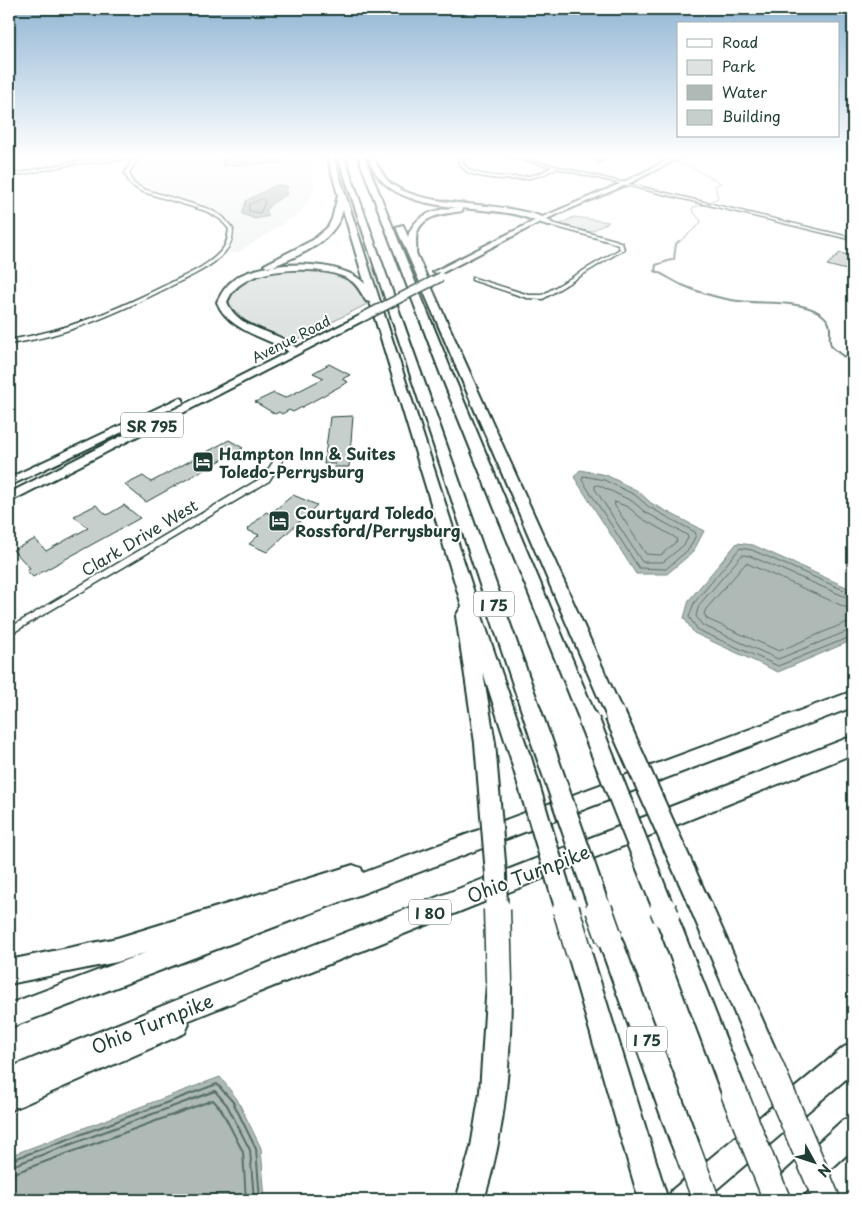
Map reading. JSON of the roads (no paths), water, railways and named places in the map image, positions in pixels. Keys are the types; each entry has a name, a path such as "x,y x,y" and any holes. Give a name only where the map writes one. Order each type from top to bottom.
{"highway":[{"path":"289,350 224,320 215,309 216,296 232,281 296,253 323,236 336,219 337,212"},
{"path":"347,212 468,599 521,759 653,1200"},
{"name":"I 75","path":"360,212 609,937 706,1200"},
{"name":"I 75","path":"387,212 440,357 589,721 777,1200"},
{"path":"412,255 411,238 414,228 423,218 437,212"},
{"path":"502,212 542,221"},
{"path":"515,212 542,221"},
{"path":"396,217 699,903 827,1200"},
{"path":"289,350 227,314 222,302 228,290 248,277 271,270 306,267 330,269 350,276 359,282 382,324"},
{"path":"468,599 464,616 485,742 495,866 499,982 498,1037 493,1097 483,1153 470,1200"},
{"path":"9,1016 853,699"},
{"name":"Ohio Turnpike","path":"9,1081 298,963 853,745"},
{"path":"9,972 117,950 512,827"},
{"path":"9,1098 378,932"},
{"path":"682,1200 853,1056"},
{"path":"777,1200 853,1130"}],"main road":[{"name":"Avenue Road","path":"9,482 289,350 542,221 565,212"},
{"name":"Avenue Road","path":"9,498 289,350"}],"street":[{"path":"9,342 61,331 106,316 204,267 216,258 230,242 231,229 218,214 214,212"},
{"path":"742,212 853,239"},
{"path":"474,279 529,298 543,297 622,249 620,244 613,241 542,221"},
{"name":"Clark Drive West","path":"9,632 266,479 278,461"}],"water":[{"path":"242,212 267,212 269,216 255,219 242,214"},
{"path":"580,470 606,475 638,491 651,503 704,531 693,552 667,574 636,574 574,477"},
{"path":"737,543 753,545 853,590 853,640 778,672 694,633 684,618 689,600"},
{"path":"220,1077 237,1099 261,1148 265,1200 9,1200 9,1156"}],"waterway":[{"path":"678,243 700,224 701,221 694,212"},
{"path":"679,241 676,244 674,259 656,265 655,271 688,288 718,297 741,301 799,305 809,308 824,316 828,321 831,345 840,353"},
{"path":"838,352 853,363"}],"place":[{"name":"Hampton Inn & Suites Toledo-Perrysburg","path":"203,462"},
{"name":"Courtyard Toledo Rossford/Perrysburg","path":"279,521"}]}
